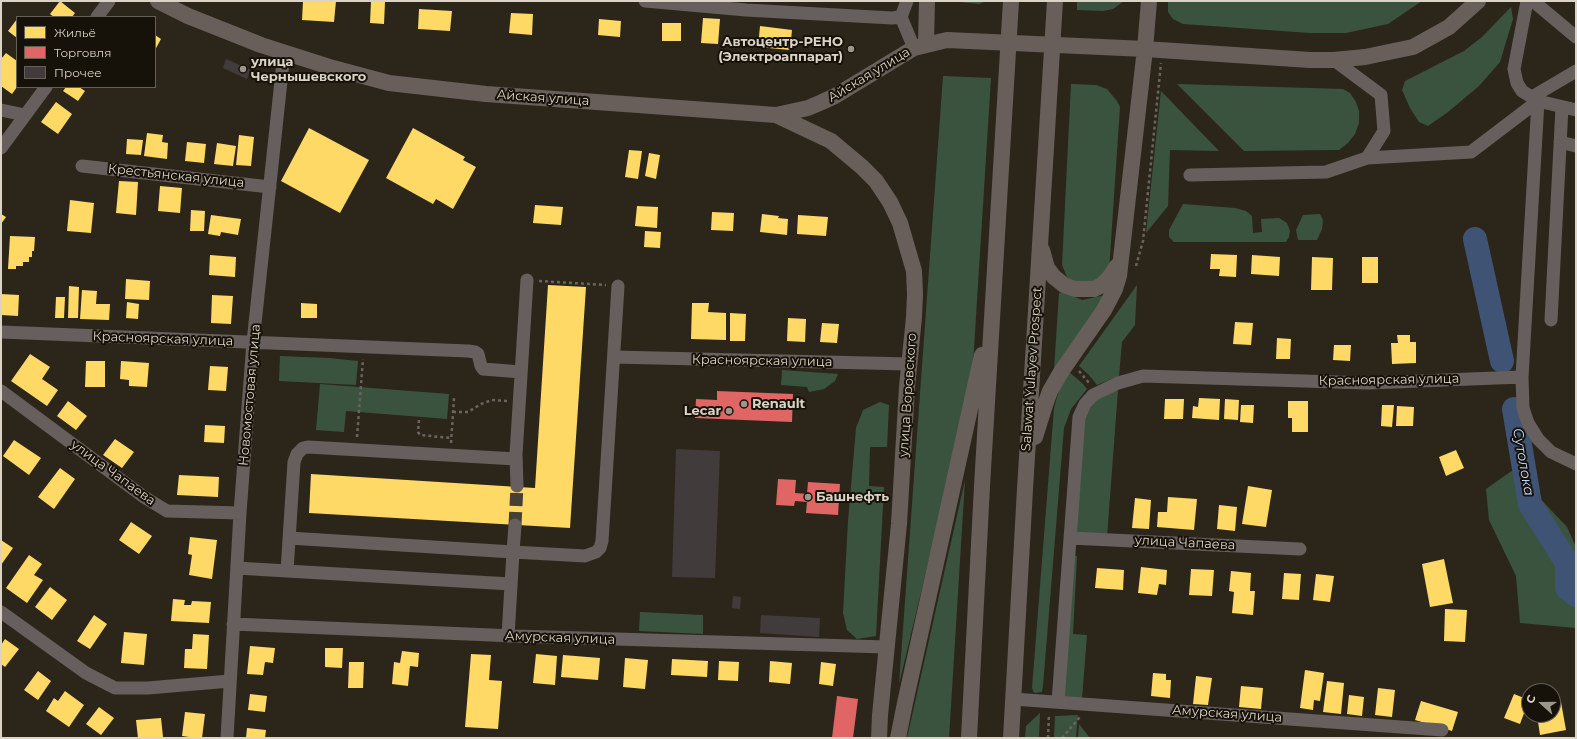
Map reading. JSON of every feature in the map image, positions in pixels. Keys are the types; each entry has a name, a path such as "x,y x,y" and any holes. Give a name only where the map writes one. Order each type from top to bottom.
{"main road":[{"name":"Айская улица","path":"158,1 213,26 284,53 389,83 454,91 776,115 808,108 836,96 920,46"},
{"path":"927,1 920,46 947,40 983,41 1145,49 1310,60 1334,60 1364,57 1413,47 1449,27 1478,1"},
{"path":"969,738 1011,1"},
{"name":"Salawat Yulayev Prospect","path":"1011,738 1055,1"},
{"path":"1026,474 1040,419 1050,391 1061,372 1110,300 1119,276 1145,49 1149,1"},
{"name":"улица Воровского","path":"776,115 831,141 849,155 876,181 890,202 900,223 914,270 915,294 899,524 886,647 879,738"},
{"path":"1040,242 1047,268 1054,277 1064,285 1075,289 1094,289 1102,285 1115,270 1121,257"},
{"path":"898,738 974,392 994,283"}],"street":[{"path":"98,16 109,1"},
{"path":"645,1 754,10 901,18"},
{"path":"901,18 907,1"},
{"path":"1527,1 1514,69 1517,83 1522,91 1535,99 1576,110"},
{"path":"1533,1 1576,37"},
{"path":"901,18 920,46"},
{"name":"Новомостовая улица","path":"226,738 240,512 253,342 284,53"},
{"path":"1334,60 1381,96 1384,131 1367,158"},
{"path":"1190,175 1326,172 1367,158 1471,152 1535,99 1576,71"},
{"path":"1,148 45,88"},
{"path":"1535,99 1522,377 1524,408 1528,423 1538,439 1551,452 1576,464"},
{"path":"1551,320 1562,106"},
{"path":"1,110 25,115"},
{"path":"1560,142 1576,146"},
{"name":"Крестьянская улица","path":"82,166 270,187"},
{"path":"517,486 516,460 527,280"},
{"path":"289,538 513,552 585,556 592,555 600,548 602,541 618,286"},
{"name":"Красноярская улица","path":"1,332 468,351 478,354 480,366 483,369 521,372"},
{"name":"Красноярская улица","path":"614,357 909,364"},
{"name":"Красноярская улица","path":"1058,702 1079,417 1085,404 1093,395 1118,383 1143,376 1368,383 1522,377"},
{"name":"улица Чапаева","path":"1,391 144,496 168,511 240,512"},
{"path":"287,571 294,462 299,451 308,447 516,460"},
{"path":"508,636 515,525"},
{"name":"улица Чапаева","path":"1070,538 1300,549"},
{"path":"237,568 511,584"},
{"path":"1,612 86,673 115,688 148,688 230,680"},
{"name":"Амурская улица","path":"233,624 508,636 886,647"},
{"name":"Амурская улица","path":"1013,699 1442,730"}],"path":[{"path":"527,280 618,286"},
{"path":"356,450 364,347"},
{"path":"450,456 454,398"},
{"path":"453,412 468,412 481,404 492,400 519,402"},
{"path":"419,420 418,432 420,435 451,438"},
{"path":"1062,738 1090,704"}],"green space":[{"path":"950,1 986,1 979,4"},
{"path":"1077,1 1124,1 1113,9 1103,11 1077,10"},
{"path":"1168,1 1422,1 1388,24 1346,33 1310,33 1183,24 1173,19 1168,12"},
{"path":"1511,7 1513,19 1500,62 1479,86 1448,112 1428,126 1419,122 1410,108 1402,90 1405,81 1464,51 1482,37"},
{"path":"943,76 991,78 972,380 899,684"},
{"path":"1071,84 1096,85 1107,89 1120,107 1109,271 1099,281 1088,285 1067,277 1062,265"},
{"path":"1177,84 1343,89 1350,93 1356,102 1359,111 1359,123 1355,134 1348,143 1339,150 1244,151"},
{"path":"1161,91 1219,151 1170,150 1168,206 1146,233"},
{"path":"1183,204 1235,208 1246,211 1252,216 1253,233 1262,232 1261,219 1279,218 1287,223 1290,231 1289,237 1286,242 1174,242 1169,237 1169,230"},
{"path":"1320,214 1323,220 1322,229 1317,240 1298,240 1296,230 1303,215"},
{"path":"1137,285 1135,325 1122,342 1119,376 1097,385 1079,366"},
{"path":"1063,292 1082,300 1101,296 1105,297 1054,370 1059,293"},
{"path":"280,356 358,361 356,385 279,381"},
{"path":"782,370 838,374 835,381 824,389 809,392 807,387 781,385"},
{"path":"1069,372 1087,389 1071,409 1064,428 1043,686 1042,692 1034,693 1032,688 1054,408 1059,390"},
{"path":"320,384 449,394 447,419 346,411 344,432 316,430"},
{"path":"1118,390 1107,537 1075,535 1083,417 1100,395"},
{"path":"880,402 889,405 887,447 870,447 869,486 884,487 876,636 857,639 847,630 843,613 848,521 856,428 863,410"},
{"path":"1513,470 1567,527 1576,547 1576,628 1520,623 1516,576 1489,520 1486,489"},
{"path":"965,480 949,738 907,738"},
{"path":"1073,556 1077,556 1073,634 1087,635 1082,699 1061,698"},
{"path":"640,612 703,615 703,634 639,631"},
{"path":"1040,713 1039,738 1025,738 1026,726"},
{"path":"1078,715 1076,738 1054,738 1055,716"},
{"path":"1079,724 1090,738 1078,738"}],"building: Жильё":[{"path":"60,1 75,13 73,16 53,16 50,14"},
{"path":"303,1 336,1 334,22 302,20"},
{"path":"371,1 385,2 384,24 370,23"},
{"path":"419,9 452,11 450,31 418,29"},
{"path":"511,13 533,14 532,35 509,33"},
{"path":"703,18 720,19 718,44 701,43"},
{"path":"599,19 621,21 620,37 598,35"},
{"path":"16,20 16,37 8,31"},
{"path":"662,23 681,23 681,41 662,41"},
{"path":"760,26 792,30 790,50 758,47"},
{"path":"156,36 161,39 156,48"},
{"path":"6,53 16,60 16,88 12,94 1,86 1,59"},
{"path":"65,88 80,88 85,91 78,101 63,91"},
{"path":"56,102 72,114 58,134 41,122"},
{"path":"309,128 369,160 340,213 281,181"},
{"path":"413,128 465,157 463,160 476,167 453,209 436,199 433,204 386,178"},
{"path":"147,133 163,135 162,142 168,143 167,159 144,156"},
{"path":"239,135 254,137 251,166 236,165"},
{"path":"127,139 143,140 141,155 126,154"},
{"path":"187,142 206,144 204,163 185,161"},
{"path":"217,143 236,146 233,166 214,164"},
{"path":"629,150 642,151 638,179 625,177"},
{"path":"649,153 660,155 656,179 645,176"},
{"path":"119,181 138,182 136,215 116,213"},
{"path":"160,186 182,188 180,213 158,211"},
{"path":"70,200 94,203 91,233 67,231"},
{"path":"535,205 563,207 561,225 533,223"},
{"path":"637,206 658,207 657,228 635,226"},
{"path":"191,210 205,211 204,231 190,231"},
{"path":"712,212 734,213 733,231 711,230"},
{"path":"1,214 6,217 1,224"},
{"path":"762,214 779,216 778,218 788,219 787,235 760,232"},
{"path":"211,215 241,219 238,235 221,232 220,236 208,234"},
{"path":"798,215 828,217 826,236 797,234"},
{"path":"645,231 661,232 660,248 644,247"},
{"path":"10,236 35,237 32,257 29,257 29,262 23,262 23,266 16,266 16,269 8,269"},
{"path":"1211,254 1237,255 1236,277 1219,276 1220,269 1210,269"},
{"path":"210,255 236,257 235,277 209,275"},
{"path":"1252,255 1280,257 1279,276 1251,274"},
{"path":"1312,257 1333,258 1332,290 1311,290"},
{"path":"1362,257 1378,257 1378,283 1362,283"},
{"path":"126,279 150,281 149,300 125,299"},
{"path":"548,285 586,287 570,528 309,513 311,474 535,488"},
{"path":"69,286 79,287 78,318 68,318"},
{"path":"82,290 97,291 96,304 110,304 109,320 80,319"},
{"path":"1,294 19,295 18,316 1,315"},
{"path":"212,295 233,296 231,324 211,323"},
{"path":"56,297 65,297 64,318 55,318"},
{"path":"127,302 139,304 138,319 126,318"},
{"path":"301,303 317,304 317,318 301,318"},
{"path":"692,303 709,303 708,312 726,313 726,340 691,339"},
{"path":"730,313 746,314 745,341 730,341"},
{"path":"788,318 806,319 805,342 787,341"},
{"path":"1235,322 1253,323 1251,345 1233,344"},
{"path":"822,323 839,324 837,343 820,342"},
{"path":"1397,335 1410,335 1410,342 1416,342 1416,363 1392,364 1391,343 1398,343"},
{"path":"1277,338 1291,339 1290,359 1276,359"},
{"path":"1334,345 1351,345 1350,361 1333,360"},
{"path":"30,354 50,367 42,379 58,390 47,406 11,381"},
{"path":"86,361 105,361 105,387 85,387"},
{"path":"121,361 149,363 147,387 129,386 129,380 120,379"},
{"path":"210,366 228,367 226,391 208,390"},
{"path":"1199,398 1220,399 1219,420 1192,418 1193,406 1198,407"},
{"path":"1165,399 1184,399 1183,419 1164,419"},
{"path":"1225,399 1239,400 1238,420 1224,419"},
{"path":"68,401 87,416 76,430 57,416"},
{"path":"1288,401 1308,401 1308,432 1292,432 1292,418 1288,418"},
{"path":"1241,405 1254,405 1253,423 1240,422"},
{"path":"1382,405 1394,405 1392,427 1381,426"},
{"path":"1397,406 1414,407 1413,426 1396,426"},
{"path":"205,425 225,426 224,443 204,442"},
{"path":"115,439 134,452 122,468 103,455"},
{"path":"14,440 41,458 29,475 3,456"},
{"path":"1456,450 1464,468 1446,476 1439,457"},
{"path":"60,468 75,479 54,509 38,497"},
{"path":"179,475 219,477 218,497 177,495"},
{"path":"1248,486 1272,490 1266,527 1242,524"},
{"path":"1168,497 1197,499 1194,530 1157,527 1158,512 1167,512"},
{"path":"1135,498 1151,500 1149,529 1132,528"},
{"path":"1219,505 1237,507 1235,531 1217,529"},
{"path":"131,522 152,536 139,554 119,540"},
{"path":"190,537 217,540 212,579 189,575 192,555 188,554"},
{"path":"1,540 13,548 1,565"},
{"path":"29,555 42,564 34,575 43,580 27,603 6,588"},
{"path":"1444,559 1453,603 1430,607 1422,564"},
{"path":"1141,567 1167,570 1166,585 1159,584 1157,595 1138,593"},
{"path":"1097,568 1124,570 1123,590 1095,588"},
{"path":"1191,569 1214,570 1212,596 1189,595"},
{"path":"1231,571 1251,573 1250,591 1255,591 1253,615 1232,613 1234,592 1229,591"},
{"path":"1284,573 1301,574 1299,600 1282,599"},
{"path":"1316,574 1334,576 1330,602 1313,600"},
{"path":"50,587 67,600 52,620 35,607"},
{"path":"173,599 185,600 184,605 191,605 192,601 211,602 209,623 171,621"},
{"path":"1445,609 1467,610 1465,642 1444,641"},
{"path":"94,615 107,624 90,649 77,641"},
{"path":"124,632 147,634 144,665 121,663"},
{"path":"193,634 209,635 207,669 184,668 185,649 192,649"},
{"path":"5,639 19,649 5,667 1,664 1,645"},
{"path":"250,646 275,648 273,663 265,662 263,675 247,674"},
{"path":"325,648 343,648 342,668 325,667"},
{"path":"402,651 419,653 418,667 410,666 408,686 392,684 394,662 400,663"},
{"path":"471,654 491,655 489,680 502,681 498,729 465,727"},
{"path":"536,654 557,656 555,685 533,683"},
{"path":"563,655 600,658 598,680 561,677"},
{"path":"625,658 648,660 645,689 623,687"},
{"path":"672,659 708,661 707,677 671,675"},
{"path":"719,661 739,662 738,681 718,680"},
{"path":"770,661 792,663 790,684 769,682"},
{"path":"349,662 364,662 363,688 348,688"},
{"path":"821,662 836,664 833,686 819,684"},
{"path":"1305,670 1324,673 1320,701 1314,700 1313,710 1300,708"},
{"path":"38,671 51,681 38,700 24,690"},
{"path":"1153,673 1166,674 1166,680 1171,680 1170,698 1151,696"},
{"path":"1196,676 1212,678 1208,705 1193,704"},
{"path":"1327,681 1344,683 1341,714 1323,712"},
{"path":"1241,686 1263,688 1261,709 1239,707"},
{"path":"1378,688 1395,690 1392,717 1375,715"},
{"path":"65,691 84,705 69,727 46,711 54,698 58,701"},
{"path":"250,694 267,696 265,712 248,710"},
{"path":"1514,694 1521,697 1520,724 1504,718"},
{"path":"1349,695 1364,697 1362,716 1347,714"},
{"path":"1421,701 1458,712 1452,731 1415,720"},
{"path":"1561,702 1566,730 1540,735 1538,723 1561,723"},
{"path":"99,707 114,718 101,735 86,724"},
{"path":"185,712 205,714 202,738 189,738 182,736"},
{"path":"161,718 163,737 138,738 136,720"},
{"path":"247,728 266,730 265,738 246,738"}],"building: Торговля":[{"name":"Renault","path":"717,391 793,394 792,422 695,418 696,399 717,400"},
{"name":"Башнефть","path":"778,479 796,480 795,493 807,494 808,482 840,484 838,515 806,513 807,502 795,501 794,506 776,505"},
{"path":"837,696 858,699 853,738 832,738"}],"building: Прочее":[{"path":"226,59 251,70 247,79 223,68"},
{"path":"676,449 720,451 715,578 672,577"},
{"path":"733,596 741,597 740,609 732,608"},
{"path":"761,615 820,618 819,637 760,633"}],"waterway":[{"name":"Сутолока","path":"1475,239 1502,361"},
{"name":"Сутолока","path":"1514,409 1530,504 1567,563 1567,588 1576,595"}],"tunnel":[{"path":"515,525 517,486"}],"place":[{"name":"Автоцентр-РЕНО (Электроаппарат)","path":"851,49"},
{"name":"улица Чернышевского","path":"243,69"},
{"name":"Renault","path":"744,404"},
{"name":"Lecar","path":"729,411"},
{"name":"Башнефть","path":"808,497"}]}
